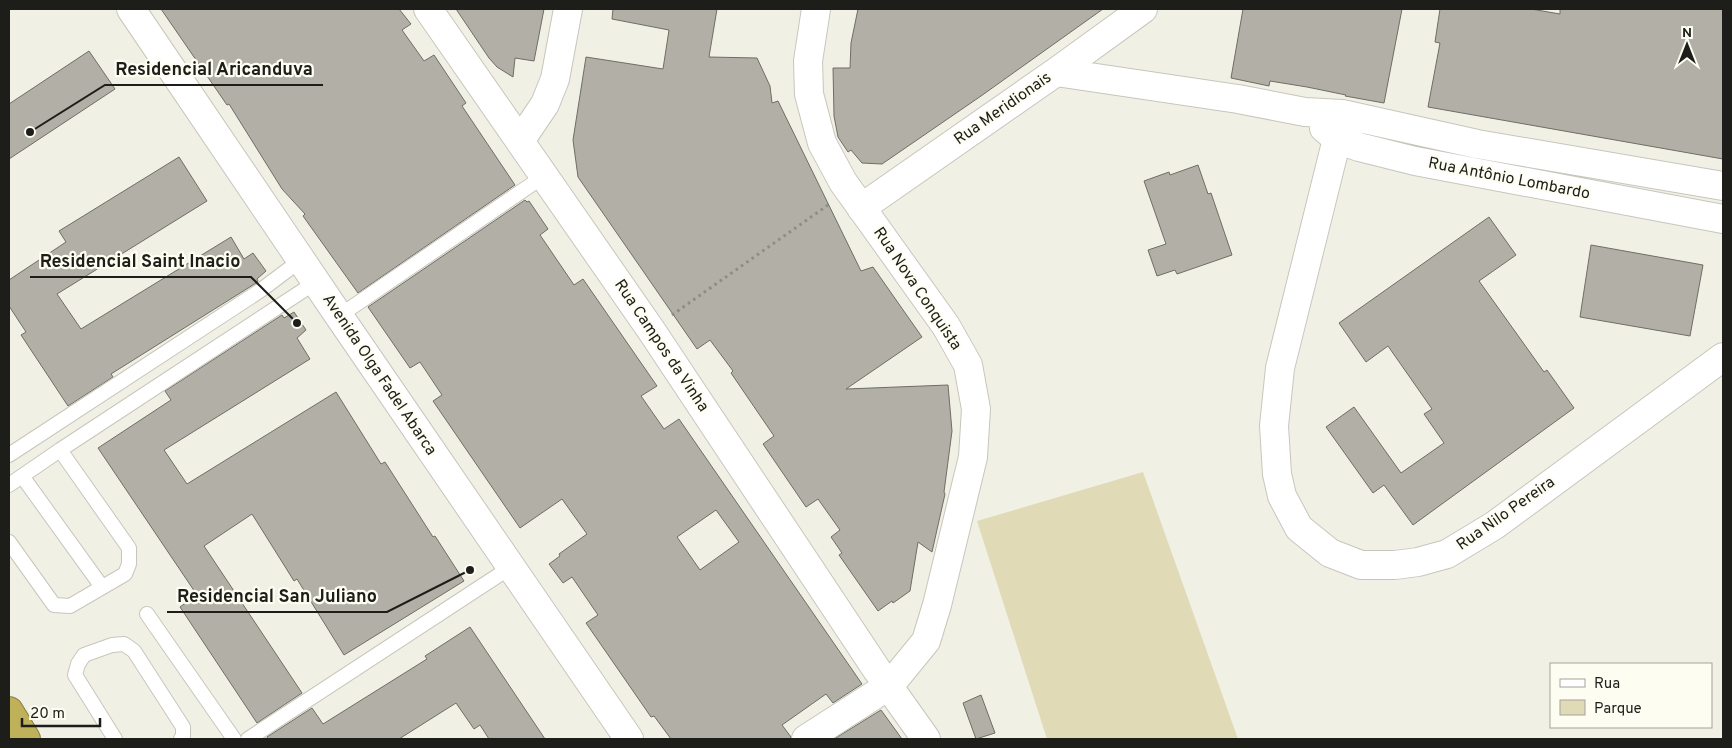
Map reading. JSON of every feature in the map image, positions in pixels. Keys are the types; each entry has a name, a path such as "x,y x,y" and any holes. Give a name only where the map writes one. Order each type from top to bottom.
{"highway":[{"path":"9,711 26,739"}],"street":[{"name":"Avenida Olga Fadel Abarca","path":"131,9 628,739"},
{"name":"Rua Campos da Vinha","path":"428,9 651,330 926,739"},
{"path":"520,141 545,104 555,79 568,9"},
{"name":"Rua Nova Conquista","path":"806,739 890,685 926,640 937,605 973,457 976,409 968,366 946,326 855,199 822,143 809,94 808,61 816,9"},
{"name":"Rua Meridionais","path":"855,199 1056,72 1143,9"},
{"name":"Rua Antônio Lombardo","path":"1056,72 1238,99 1306,112 1340,126 1477,144 1723,186"},
{"name":"Rua Antônio Lombardo","path":"1340,126 1359,147 1474,172 1723,219"},
{"name":"Rua Nilo Pereira","path":"1340,126 1280,368 1274,426 1277,474 1282,496 1299,528 1330,553 1361,565 1395,565 1418,562 1447,554 1494,524 1723,357"},
{"path":"1474,172 1477,144"},
{"path":"1615,199 1621,168"}],"lane":[{"path":"339,316 544,176"},
{"path":"9,485 308,271"},
{"path":"9,455 261,290 308,271"},
{"path":"9,542 54,605 70,606 125,574 130,564 129,548 60,450"},
{"path":"22,476 102,587"},
{"path":"248,739 511,567"},
{"path":"147,614 234,739"},
{"path":"115,739 75,675 78,664 84,655 112,645 124,644 134,651 182,728 181,739"}],"path":[{"path":"651,330 855,199"}],"green space":[{"path":"1143,472 1238,739 1047,739 977,521"}],"building":[{"path":"161,9 399,9 411,24 402,30 424,61 434,55 466,103 462,106 515,185 358,293 303,216 305,214 282,189 229,104 227,105"},
{"path":"456,9 544,9 534,61 515,58 513,77 497,67"},
{"path":"613,9 717,9 709,57 757,58 770,86 772,103 778,101 861,271 873,267 922,337 846,389 948,385 952,431 945,494 932,552 918,542 910,591 878,611 839,555 842,553 831,537 840,530 818,499 806,507 763,444 774,436 731,373 733,371 710,340 697,349 578,177 573,140 586,57 663,69 669,30 612,19"},
{"path":"858,9 1103,9 882,164 862,163 851,150 848,152 838,137 834,116 833,68 850,68 851,43"},
{"path":"1243,9 1402,9 1384,103 1307,87 1270,81 1269,86 1231,78"},
{"path":"1440,9 1531,9 1560,14 1560,9 1723,9 1723,159 1428,107 1440,43 1435,42"},
{"path":"89,51 115,89 9,159 9,104"},
{"path":"179,157 207,201 57,294 81,329 231,237 244,259 253,253 266,271 257,279 256,283 111,374 113,377 68,406 21,335 26,332 9,306 9,280 66,242 59,231"},
{"path":"1198,165 1208,194 1211,193 1232,255 1177,274 1175,270 1157,276 1148,250 1166,244 1144,181 1169,172 1170,175"},
{"path":"525,200 529,201 548,229 540,235 574,285 583,279 657,386 641,396 664,429 679,419 862,684 833,703 826,694 782,725 791,737 790,739 671,739 654,716 651,717 586,623 598,615 572,577 563,583 549,564 560,556 559,554 587,534 562,499 520,528 433,401 442,395 420,362 410,368 368,307","holes":["716,510 739,542 700,570 677,537"]},
{"path":"1489,217 1516,255 1479,281 1544,372 1547,370 1574,408 1413,525 1384,485 1373,493 1326,427 1354,407 1401,473 1444,443 1424,414 1432,409 1388,346 1366,362 1339,323"},
{"path":"1591,245 1703,265 1690,336 1580,317"},
{"path":"294,312 306,330 297,338 310,359 164,450 187,484 336,392 381,464 385,462 464,581 344,655 297,579 294,581 252,514 204,546 302,693 257,723 180,607 197,595 98,448 171,400 165,391 282,315 284,318"},
{"path":"470,627 545,739 489,739 480,725 474,729 456,703 399,739 268,739 267,737 312,708 323,724 427,659 425,656"},
{"path":"981,695 995,733 976,739 963,703"},
{"path":"881,710 902,739 834,739"}],"place":[{"name":"Residencial Aricanduva","path":"30,132"},
{"name":"Residencial Saint Inacio","path":"297,323"},
{"name":"Residencial San Juliano","path":"470,570"}]}
